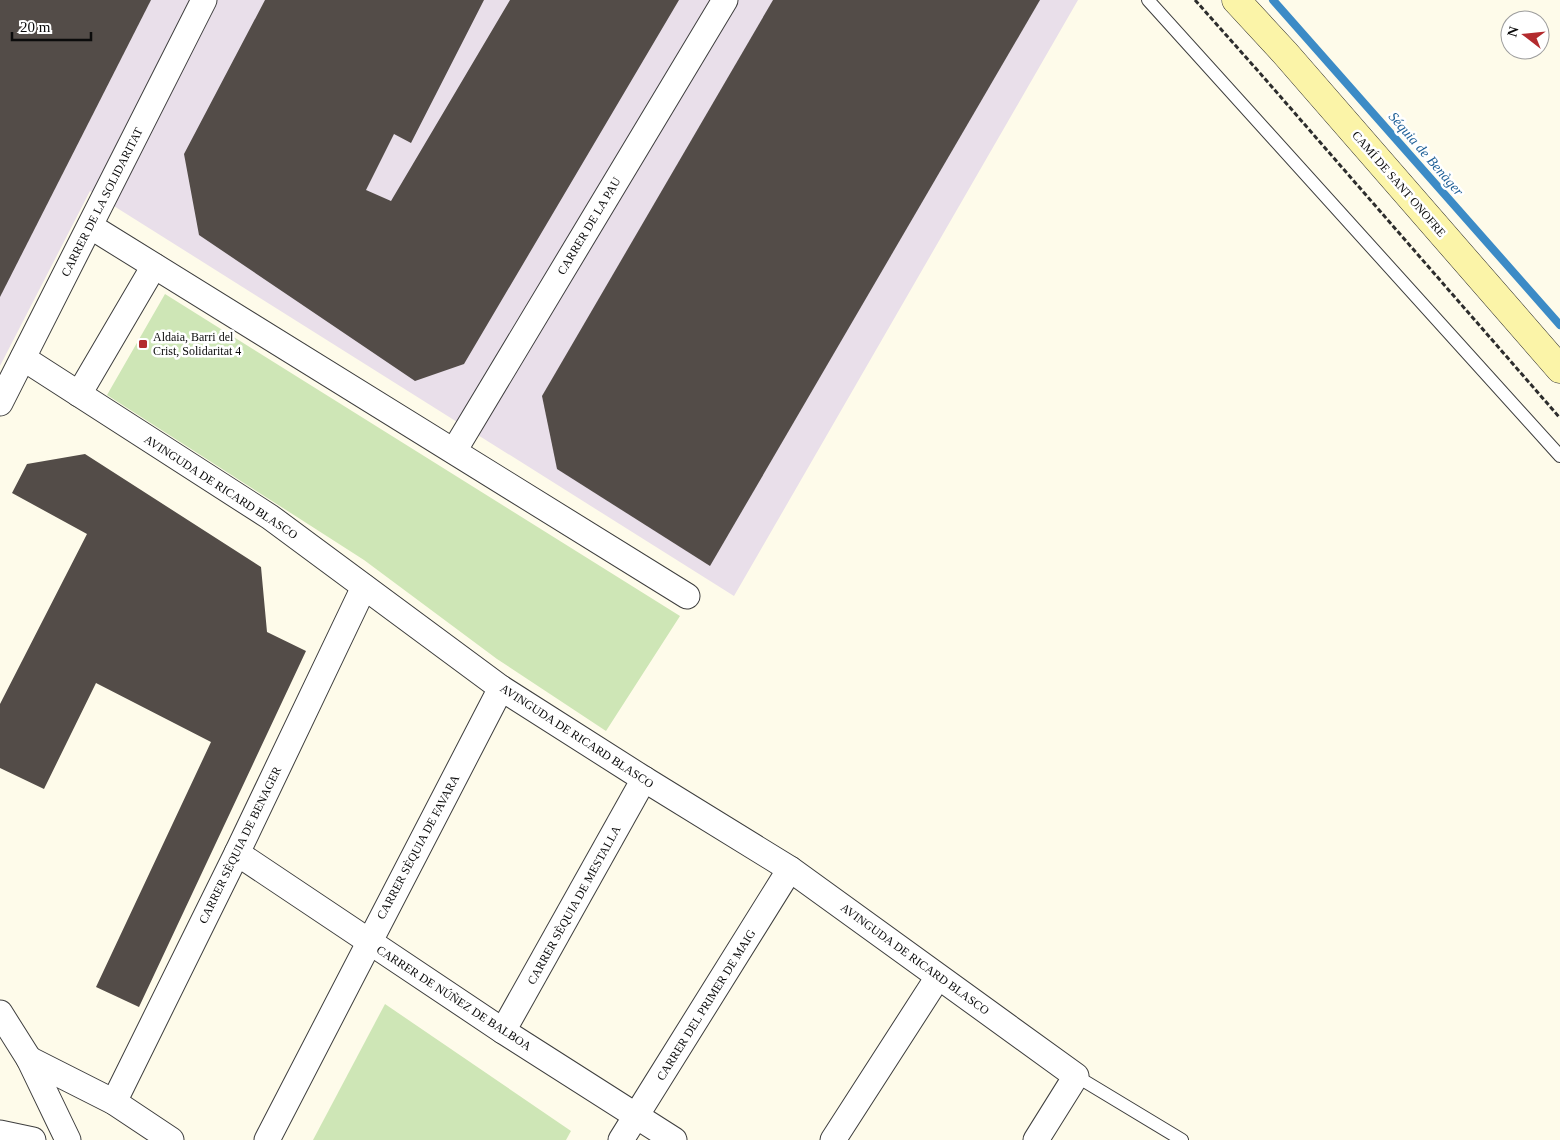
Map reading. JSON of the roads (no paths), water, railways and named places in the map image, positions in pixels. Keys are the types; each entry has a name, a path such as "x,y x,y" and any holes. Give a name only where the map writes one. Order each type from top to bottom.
{"main road":[{"name":"CAMÍ DE SANT ONOFRE","path":"1236,0 1560,369"}],"street":[{"name":"CARRER DE LA SOLIDARITAT","path":"0,403 204,0"},
{"name":"CARRER DE LA PAU","path":"454,451 724,0"},
{"path":"90,226 687,596"},
{"path":"79,394 154,266"},
{"name":"AVINGUDA DE RICARD BLASCO","path":"23,358 270,517 502,688 790,869 1076,1076"},
{"name":"CARRER SÈQUIA DE BENAGER","path":"114,1102 237,853 364,587"},
{"name":"CARRER SÈQUIA DE FAVARA","path":"267,1140 502,688"},
{"name":"CARRER SÈQUIA DE MESTALLA","path":"503,1031 644,779"},
{"name":"CARRER DE NÚÑEZ DE BALBOA","path":"237,853 503,1031 674,1140"},
{"name":"CARRER DEL PRIMER DE MAIG","path":"621,1140 790,869"},
{"path":"832,1140 938,976"},
{"path":"0,1013 29,1059 68,1140"},
{"path":"29,1059 114,1102 171,1140"},
{"path":"1036,1140 1076,1076"},
{"path":"0,1132 33,1140"}],"lane":[{"path":"1148,0 1560,456"},
{"path":"1076,1076 1182,1140"}],"waterway":[{"name":"Séquia de Benàger","path":"1273,0 1560,325"}],"place":[{"name":"Aldaia, Barri del Crist, Solidaritat 4","path":"143,344"}]}
